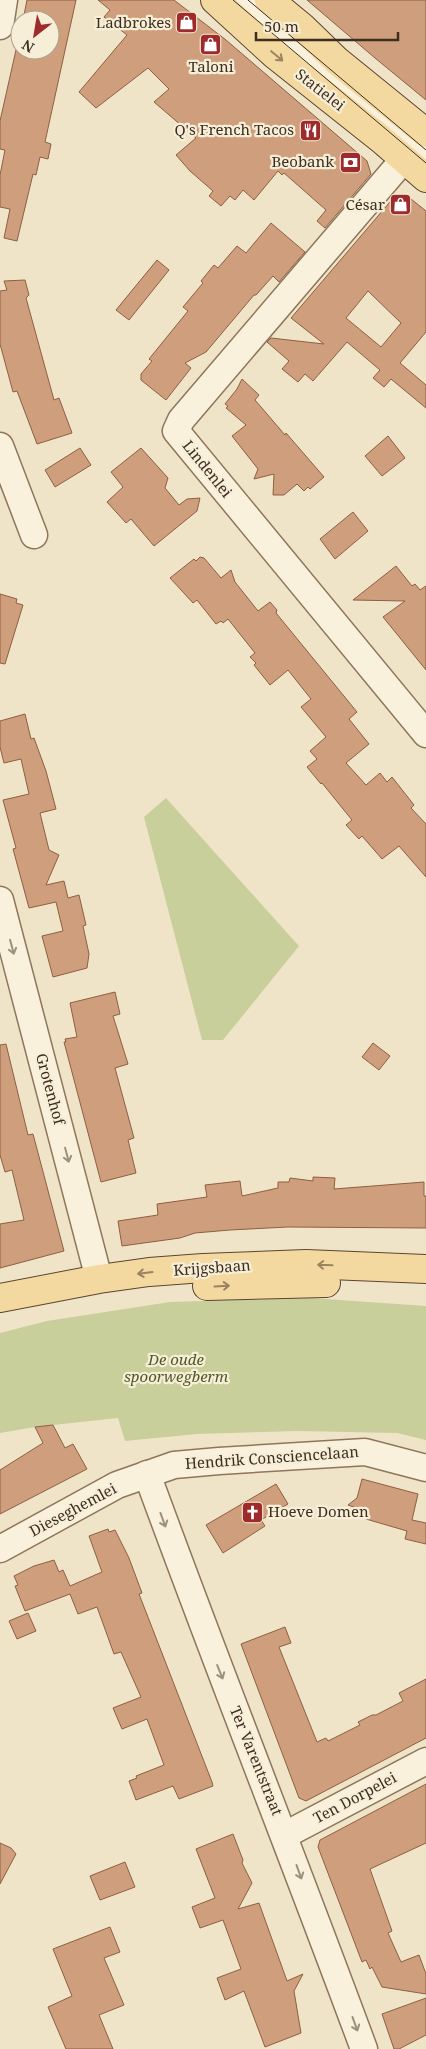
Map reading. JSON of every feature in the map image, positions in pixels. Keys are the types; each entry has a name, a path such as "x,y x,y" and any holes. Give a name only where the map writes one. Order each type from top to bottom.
{"main road":[{"name":"Statielei","path":"215,0 274,54 415,157 426,178"},
{"path":"269,0 302,27 337,61 426,134"},
{"name":"Krijgsbaan","path":"0,1298 99,1279 149,1272 253,1265 306,1264 426,1269"},
{"name":"Krijgsbaan","path":"0,1314 147,1290 225,1285 320,1283 426,1287"}],"street":[{"path":"0,26 4,0"},
{"path":"241,0 415,157"},
{"name":"Lindenlei","path":"415,157 182,420 176,431 426,734"},
{"path":"0,446 34,535"},
{"name":"Grotenhof","path":"0,900 99,1279"},
{"name":"Hendrik Consciencelaan","path":"147,1474 174,1465 366,1452 426,1468"},
{"name":"Dieseghemlei","path":"0,1550 117,1485 147,1474"},
{"name":"Ter Varentstraat","path":"147,1474 212,1653 285,1835 364,2049"},
{"name":"Ten Dorpelei","path":"285,1835 426,1761"}],"green space":[{"path":"166,798 299,946 223,1040 202,1040 144,817"},
{"name":"De oude spoorwegberm","path":"311,1298 426,1306 426,1440 397,1433 297,1431 197,1434 125,1441 118,1418 35,1427 0,1433 0,1333 47,1321 170,1302"}],"building":[{"path":"27,0 76,0 45,142 51,144 48,159 40,157 36,175 33,174 17,241 4,238 10,209 0,207 0,175 5,150 0,149 0,121 14,60 60,60 60,10 25,10"},
{"path":"98,0 174,0 226,40 367,161 371,174 325,228 317,221 326,210 284,173 282,175 278,171 254,200 243,190 235,200 230,196 221,206 209,196 213,191 190,171 176,155 196,138 154,102 169,89 148,68 96,108 79,92 127,35 104,17 110,10"},
{"path":"307,0 426,0 426,100 375,58"},
{"path":"395,196 411,199 426,211 426,332 400,363 426,385 426,408 391,379 384,387 373,378 380,370 347,342 313,381 305,374 298,382 282,369 289,361 267,342 271,338 324,344 291,318","holes":["368,291 401,323 381,347 346,318"]},
{"path":"271,223 305,252 279,282 273,276 254,295 206,352 185,363 191,368 166,400 141,380 141,374 152,361 149,359 188,311 183,307 203,283 201,281 214,265 218,268 237,246 246,253"},
{"path":"157,260 169,270 129,320 116,310"},
{"path":"25,280 29,295 26,298 54,400 59,398 72,433 37,444 17,391 13,392 0,344 0,291 7,290 4,281"},
{"path":"242,379 259,395 255,400 324,477 310,489 308,487 304,491 297,484 284,495 273,495 274,474 254,479 258,469 232,436 246,425 226,408 228,406 225,404"},
{"path":"388,436 405,458 382,476 365,456"},
{"path":"80,448 91,465 55,487 45,470"},
{"path":"141,448 168,478 165,488 179,505 187,499 200,498 197,511 154,546 131,519 126,523 107,502 123,487 111,472"},
{"path":"353,512 368,531 335,559 320,539"},
{"path":"200,557 204,558 221,578 231,570 235,582 258,611 270,602 277,610 276,613 357,712 349,719 369,744 346,763 366,785 380,773 387,782 392,777 414,805 411,808 426,824 426,877 399,846 382,859 362,836 359,839 346,825 352,820 307,767 317,759 310,751 326,737 301,707 311,699 288,670 270,685 250,657 255,653 228,619 223,623 221,621 216,624 197,600 193,603 170,578 194,559 196,561"},
{"path":"396,566 412,586 415,584 420,590 426,586 426,670 383,617 405,601 353,600"},
{"path":"0,594 17,599 16,603 23,605 5,664 0,663"},
{"path":"25,714 31,739 34,738 46,771 56,809 40,813 49,850 59,855 46,885 64,881 68,898 79,895 86,925 83,926 89,954 87,968 53,977 42,936 63,931 56,902 29,908 13,849 16,848 3,800 29,794 21,759 4,763 0,747 0,721"},
{"path":"115,992 120,1014 113,1016 128,1064 115,1068 134,1138 128,1140 136,1173 101,1182 64,1042 66,1042 65,1039 77,1037 70,1003"},
{"path":"373,1043 390,1056 379,1070 362,1057"},
{"path":"6,1044 28,1135 33,1134 64,1251 0,1268 0,1224 24,1220 12,1170 5,1172 0,1155 0,1045"},
{"path":"313,1177 335,1178 334,1189 424,1182 426,1228 288,1227 230,1230 195,1233 180,1238 122,1246 118,1221 158,1215 157,1204 207,1197 205,1185 240,1181 242,1196 278,1188 278,1182 289,1182 290,1178 313,1181"},
{"path":"53,1425 65,1448 73,1444 87,1469 0,1514 0,1470 43,1443 35,1427"},
{"path":"362,1479 418,1494 412,1520 426,1523 426,1544 405,1539 407,1531 366,1519 368,1512 348,1505 357,1498"},
{"name":"Hoeve Domen","path":"276,1484 288,1504 261,1520 265,1526 223,1553 206,1525"},
{"path":"108,1529 109,1532 115,1530 129,1558 142,1593 139,1594 212,1782 213,1786 179,1799 173,1786 136,1800 129,1781 137,1778 136,1776 164,1765 147,1719 122,1729 113,1708 141,1697 121,1652 114,1654 97,1607 78,1614 70,1594 25,1611 15,1586 18,1585 14,1576 34,1566 54,1560 59,1572 63,1570 70,1586 102,1572 89,1536"},
{"path":"28,1613 36,1631 17,1639 9,1621"},
{"path":"285,1627 291,1643 279,1647 317,1742 326,1738 328,1741 360,1725 358,1722 403,1701 399,1693 426,1679 426,1738 306,1801 299,1798 241,1644"},
{"path":"426,1784 426,1843 370,1869 392,1931 388,1933 401,1962 419,1955 426,1974 426,1994 382,1987 372,1967 370,1969 366,1960 362,1962 318,1847 320,1840"},
{"path":"233,1834 243,1860 242,1863 252,1883 238,1909 259,1903 287,1981 303,1974 294,1991 301,2033 265,2047 244,1991 225,2000 217,1978 241,1969 223,1920 200,1928 192,1907 215,1898 196,1849"},
{"path":"0,1843 11,1848 16,1854 0,1884"},
{"path":"125,1862 135,1887 100,1900 90,1876"},
{"path":"110,1927 120,1952 104,1958 124,2005 99,2015 113,2049 66,2049 48,2007 72,1996 53,1949"},
{"path":"426,1998 426,2035 399,2049 394,2049 382,2014"}],"tram line":[{"path":"233,0 426,163"},
{"path":"248,0 426,150"}],"place":[{"name":"Ladbrokes","path":"187,23"},
{"name":"Taloni","path":"211,44"},
{"name":"Q's French Tacos","path":"310,130"},
{"name":"Beobank","path":"350,162"},
{"name":"César","path":"401,205"},
{"name":"Hoeve Domen","path":"252,1512"}]}
